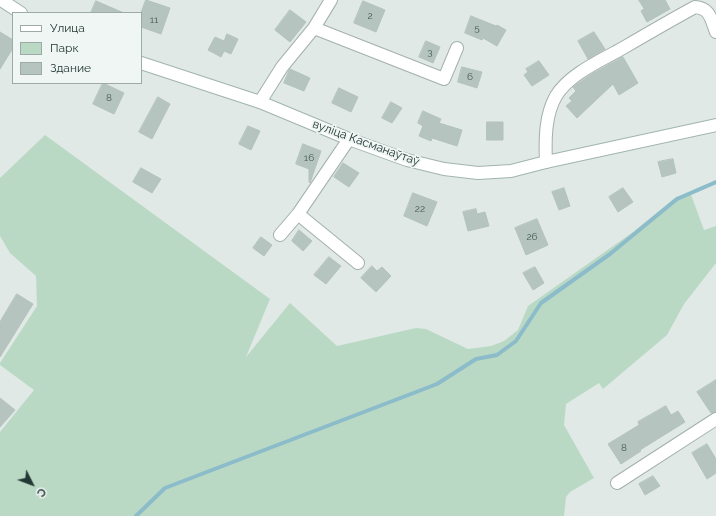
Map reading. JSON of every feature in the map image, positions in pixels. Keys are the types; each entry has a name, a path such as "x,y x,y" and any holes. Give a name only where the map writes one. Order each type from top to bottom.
{"street":[{"path":"1,0 19,12"},
{"path":"260,102 282,67 314,28 331,0"},
{"path":"546,162 545,136 551,106 557,94 565,84 584,70 695,7 702,7 708,11 716,32"},
{"path":"314,28 444,79 457,48"},
{"name":"вуліца Касманаўтаў","path":"142,63 260,102 349,139 407,160 444,168 478,173 511,171 716,125"},
{"path":"280,236 298,214 349,139"},
{"path":"298,214 358,263"},
{"path":"617,483 716,418"}],"green space":[{"path":"45,135 270,299 246,357 290,303 337,346 416,328 426,329 468,349 491,346 504,341 518,330 528,306 633,232 676,197 690,192 704,230 716,226 716,263 684,304 667,335 603,389 599,383 566,404 564,425 594,478 570,492 566,497 564,516 0,516 0,432 34,390 0,365 0,363 37,306 36,276 10,253 0,236 0,178"}],"building":[{"path":"146,0 170,8 161,34 142,27 141,12"},
{"path":"639,0 665,0 670,9 647,22 641,11 644,9"},
{"path":"96,1 122,12 91,12"},
{"path":"363,1 385,10 376,32 354,23"},
{"path":"290,10 306,22 290,42 275,30"},
{"path":"471,16 496,26 497,25 506,30 497,46 483,38 482,40 465,33"},
{"path":"0,32 12,39 12,50 0,69"},
{"path":"594,32 605,49 588,59 578,41"},
{"path":"227,34 238,39 231,54 224,51 221,57 208,50 215,37 224,41"},
{"path":"426,41 440,47 433,63 419,57"},
{"path":"623,57 638,83 619,95 613,84 577,118 566,106 572,101 569,98 576,91 573,87 590,75"},
{"path":"539,61 549,75 532,86 524,75 528,72 526,69"},
{"path":"462,67 482,72 477,88 458,82"},
{"path":"290,69 310,78 304,91 284,83"},
{"path":"103,84 124,93 114,114 93,104"},
{"path":"339,88 358,97 351,112 332,103"},
{"path":"158,97 170,104 152,139 139,132"},
{"path":"391,102 402,108 392,123 382,118"},
{"path":"423,111 441,119 439,123 462,130 457,146 432,138 431,141 419,136 423,126 418,123"},
{"path":"487,122 503,122 503,140 487,140"},
{"path":"248,126 260,131 251,150 239,144"},
{"path":"303,144 321,151 310,183 309,169 296,164"},
{"path":"673,159 676,173 662,177 658,162"},
{"path":"343,163 359,173 349,187 334,177"},
{"path":"141,168 161,179 152,193 133,182"},
{"path":"564,188 570,206 559,210 552,192"},
{"path":"623,188 633,202 618,212 609,197"},
{"path":"413,193 437,202 427,226 404,216"},
{"path":"476,209 477,214 485,212 489,226 468,231 463,212"},
{"path":"537,219 548,245 526,255 515,228"},
{"path":"299,230 312,241 303,251 292,241"},
{"path":"261,237 272,245 264,256 253,248"},
{"path":"329,257 341,266 326,284 314,275"},
{"path":"372,266 377,271 382,267 391,276 376,292 361,278"},
{"path":"535,267 544,283 533,290 523,273"},
{"path":"17,294 33,304 0,357 0,322"},
{"path":"716,380 716,412 711,413 697,392"},
{"path":"0,398 15,410 0,427"},
{"path":"666,406 671,415 678,411 685,422 640,450 641,451 621,464 608,444 639,425 638,422"},
{"path":"707,444 716,459 716,473 707,479 692,453"},
{"path":"653,476 660,486 645,495 639,484"}],"waterway":[{"path":"136,516 165,488 437,384 476,359 497,355 516,341 541,303 610,254 677,199 716,182"}]}
